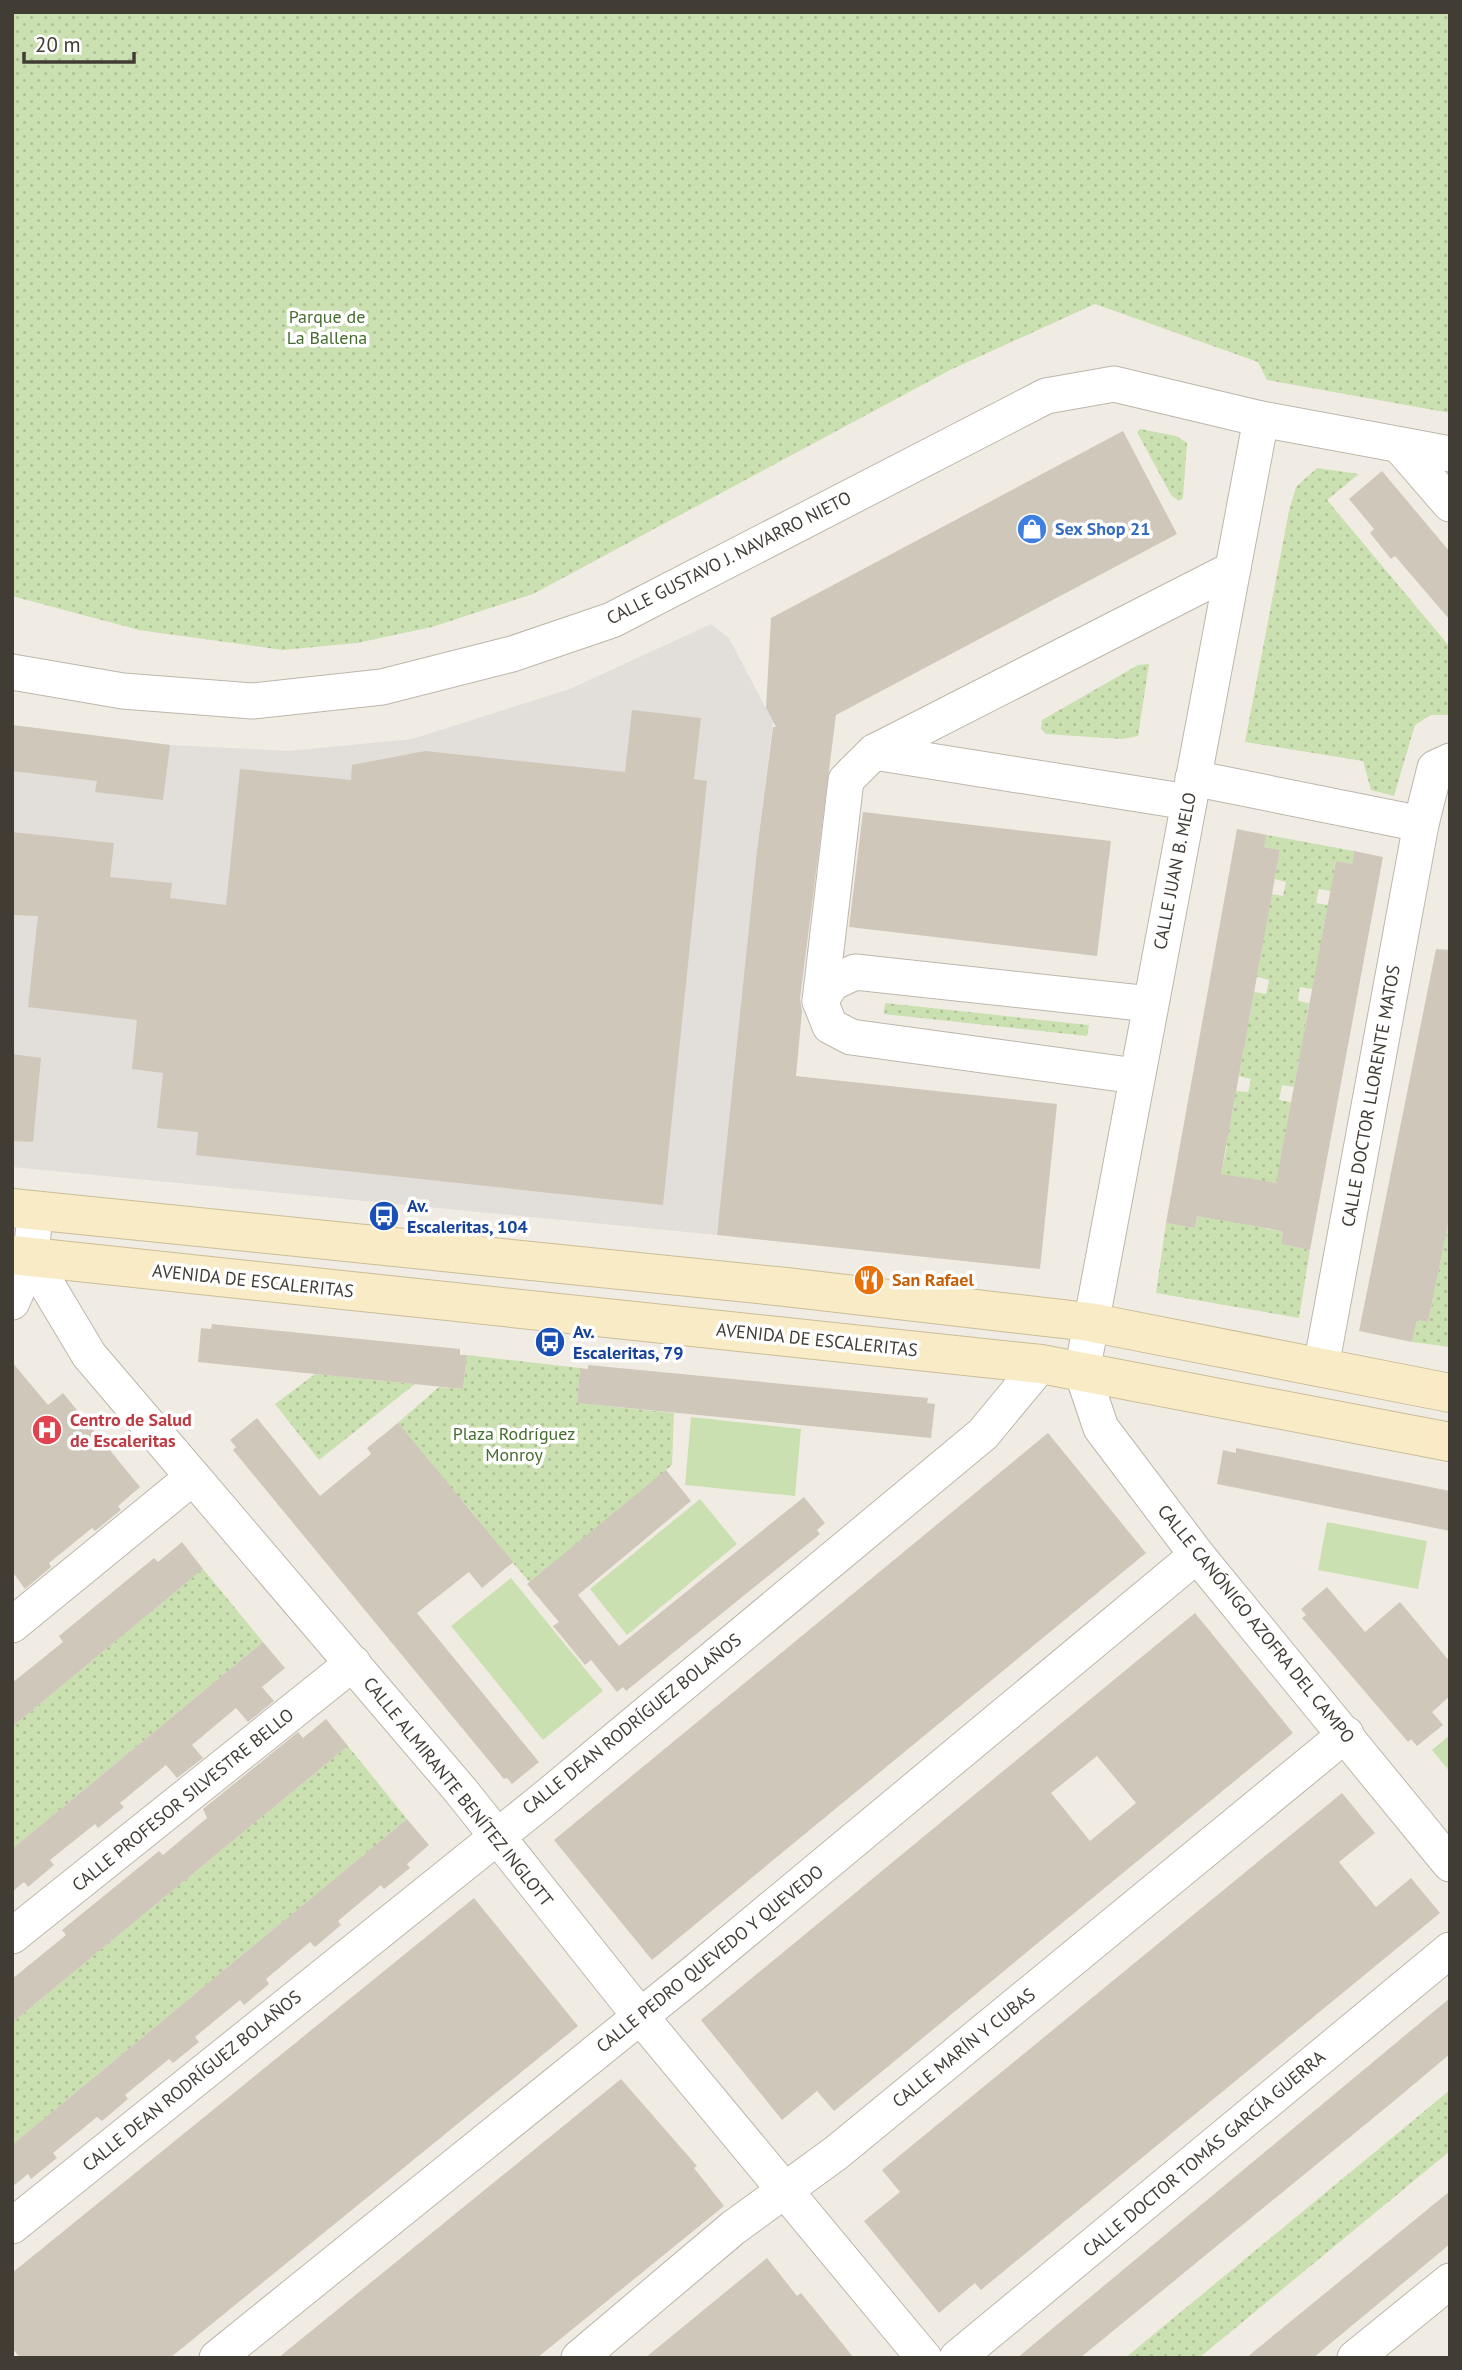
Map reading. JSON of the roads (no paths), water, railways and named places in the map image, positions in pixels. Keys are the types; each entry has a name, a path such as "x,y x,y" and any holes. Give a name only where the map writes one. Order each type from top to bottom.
{"street":[{"name":"CALLE GUSTAVO J. NAVARRO NIETO","path":"12,672 123,691 252,701 382,687 512,654 612,620 1046,396 1114,384 1261,419 1450,454"},
{"name":"CALLE JUAN B. MELO","path":"1082,1372 1089,1322 1261,419"},
{"path":"1399,445 1450,504"},
{"path":"1136,1076 851,1037 830,1026 820,1001 846,780 874,752 1233,569"},
{"path":"874,752 1191,790 1421,824"},
{"name":"CALLE DOCTOR LLORENTE MATOS","path":"1321,1367 1421,824 1435,768 1450,761"},
{"path":"820,1001 832,983 855,972 1150,1004"},
{"path":"12,1302 21,1257 24,1209 786,1287 1089,1322 1450,1393"},
{"name":"AVENIDA DE ESCALERITAS","path":"21,1257 1041,1364 1450,1441"},
{"name":"CALLE ALMIRANTE BENÍTEZ INGLOTT","path":"21,1257 89,1355 353,1663 640,2016 924,2358"},
{"name":"CALLE DEAN RODRÍGUEZ BOLAÑOS","path":"12,2226 495,1837 983,1434 1041,1364"},
{"name":"CALLE CANÓNIGO AZOFRA DEL CAMPO","path":"1082,1372 1101,1428 1197,1555 1450,1864"},
{"path":"12,1625 193,1477"},
{"name":"CALLE PEDRO QUEVEDO Y QUEVEDO","path":"217,2358 640,2016 1197,1555"},
{"name":"CALLE PROFESOR SILVESTRE BELLO","path":"12,1936 353,1663"},
{"name":"CALLE MARÍN Y CUBAS","path":"579,2358 733,2228 867,2127 1346,1734"},
{"name":"CALLE DOCTOR TOMÁS GARCÍA GUERRA","path":"957,2358 1450,1950"},
{"path":"1355,2358 1450,2281"}],"place":[{"name":"Sex Shop 21","path":"1032,529"},
{"name":"Av. Escaleritas, 104","path":"384,1216"},
{"name":"San Rafael","path":"869,1280"},
{"name":"Av. Escaleritas, 79","path":"550,1342"},
{"name":"Centro de Salud de Escaleritas","path":"47,1430"}],"park label":[{"name":"Parque de La Ballena","path":"327,327"},
{"name":"Plaza Rodríguez Monroy","path":"514,1444"}]}
